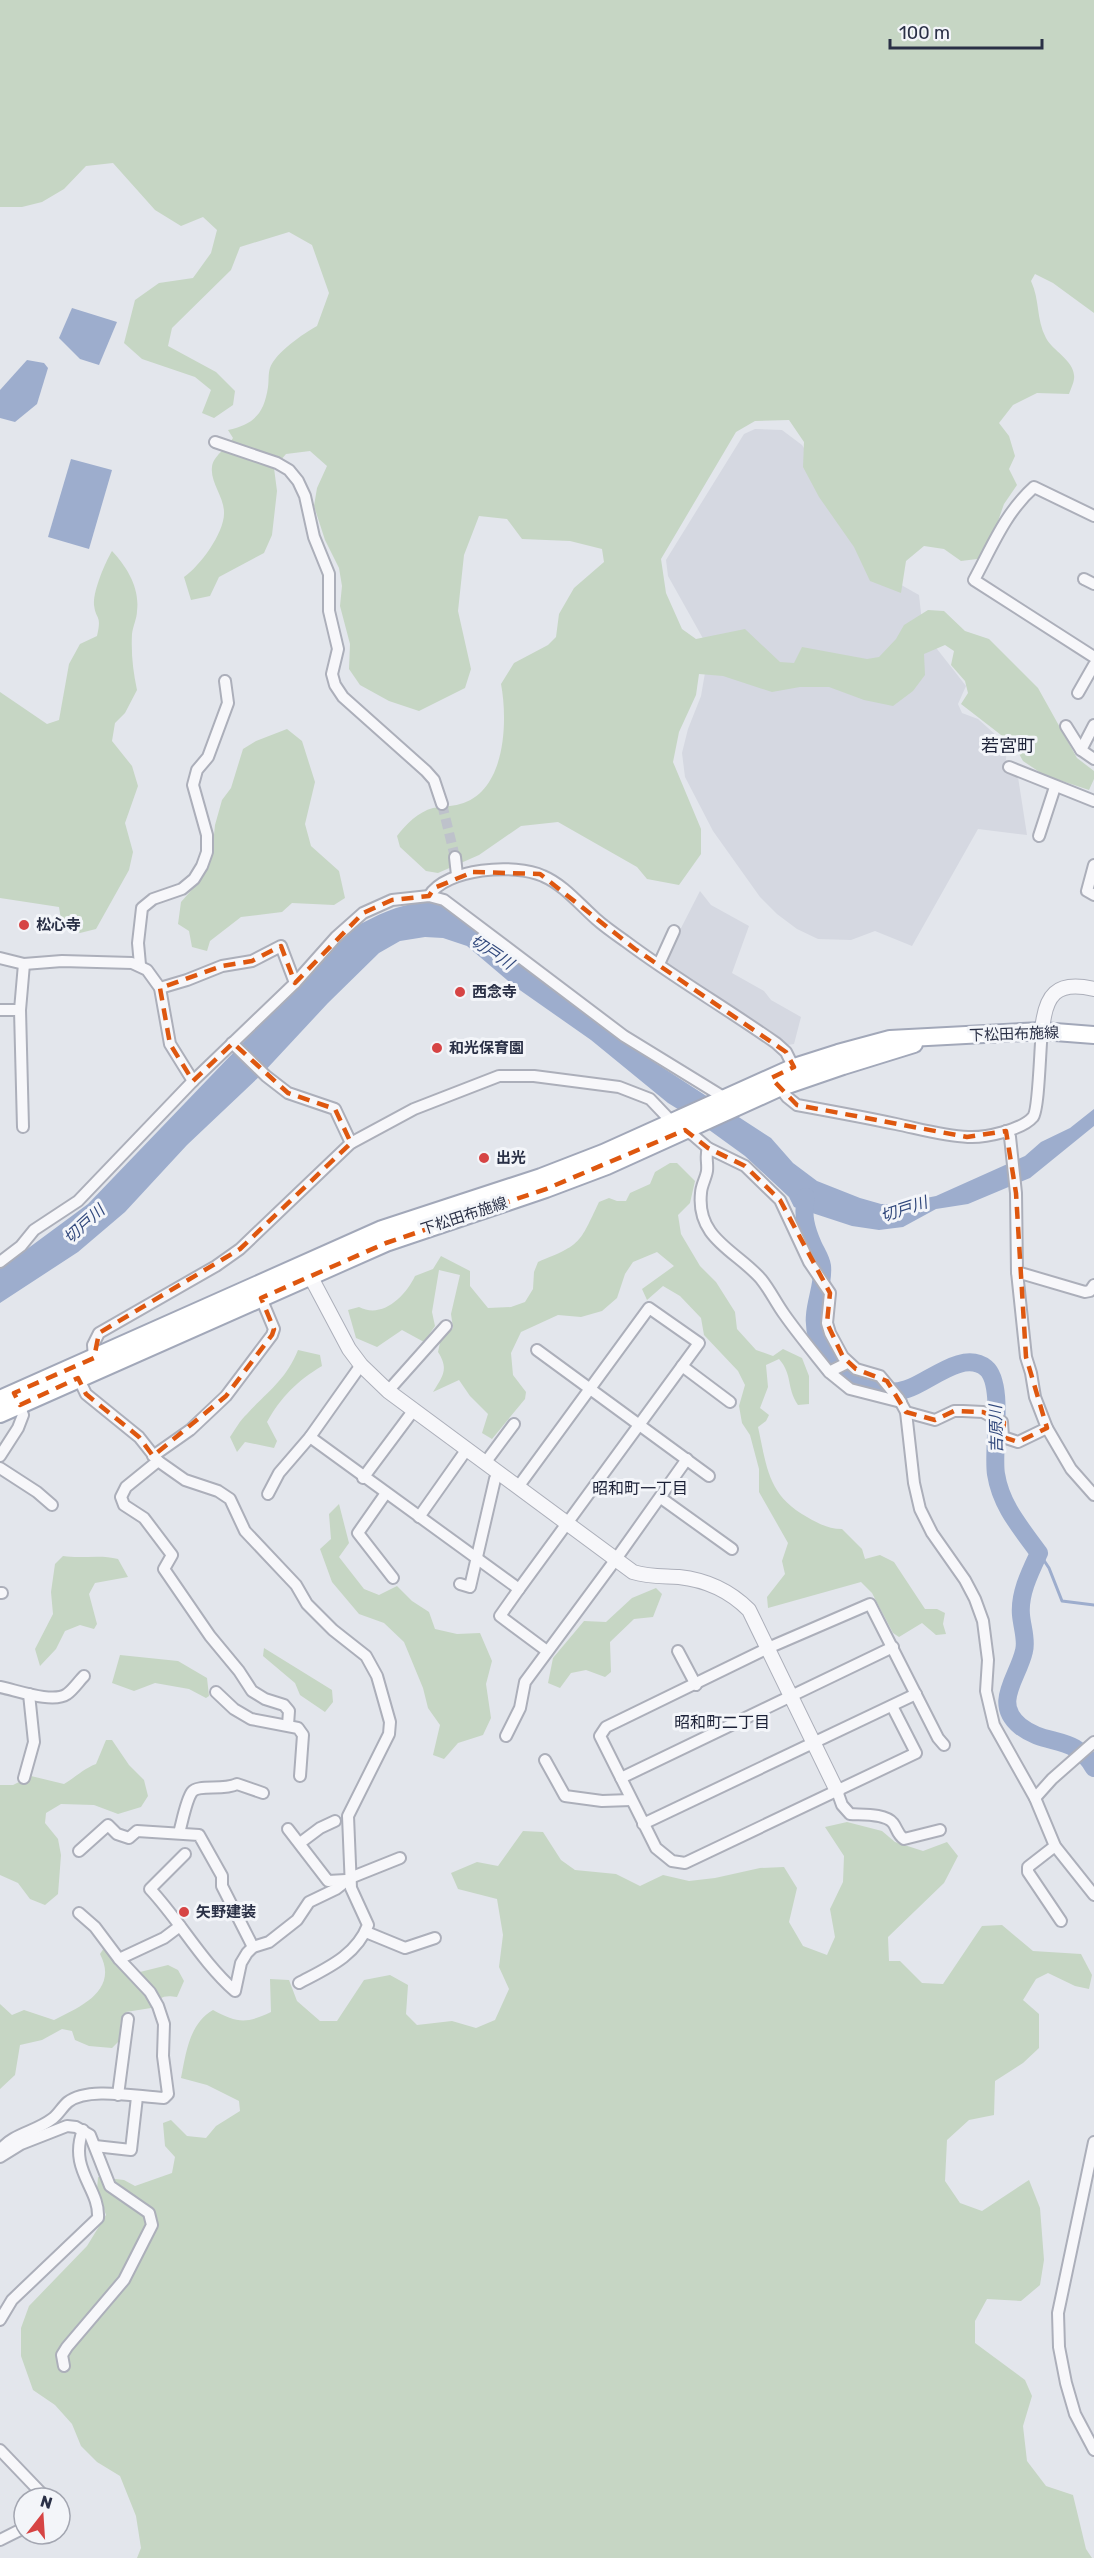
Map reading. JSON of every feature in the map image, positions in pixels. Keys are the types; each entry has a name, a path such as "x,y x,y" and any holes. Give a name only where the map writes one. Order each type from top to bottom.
{"main road":[{"name":"下松田布施線","path":"0,1414 11,1399 261,1298 307,1269 382,1229 541,1177 681,1124 726,1102 797,1074 935,1038 1042,1031 1094,1035"},
{"name":"下松田布施線","path":"76,1373 94,1358 307,1269"}],"street":[{"path":"215,442 277,463 289,470 298,481 314,537 329,574 329,611 338,649 332,674 335,686 343,697 434,780 440,792 442,804"},
{"path":"1094,516 1034,487 1020,499 1002,524 974,580 1094,657"},
{"path":"1078,693 1094,665"},
{"path":"140,965 138,943 142,908 153,899 182,889 194,879 207,852 207,835 193,785 193,777 208,757 228,704 225,681"},
{"path":"1081,750 1094,725"},
{"path":"1066,726 1081,750 1094,759"},
{"path":"1009,767 1055,788 1094,801"},
{"path":"1039,836 1055,788"},
{"path":"455,857 457,875"},
{"path":"1094,865 1087,891 1094,895"},
{"path":"429,896 434,888 457,875 503,870 522,870 540,874 554,881 597,920 776,1043 786,1052 797,1074"},
{"path":"0,1262 21,1246 34,1230 78,1201 193,1081 234,1045 336,938 363,913 392,900 429,896 444,900 624,1036 726,1102"},
{"path":"659,964 674,931"},
{"path":"160,988 222,966 252,961 281,946 295,983"},
{"path":"0,958 24,964 62,961 140,965 147,970 160,988 170,1044 193,1081"},
{"path":"23,1127 20,1010 24,964"},
{"path":"777,1083 797,1105 967,1137 984,1137 1006,1131 1030,1119 1038,1104 1037,1086 1044,1012 1052,996 1060,988 1070,985 1094,989"},
{"path":"0,1010 20,1010"},
{"path":"234,1045 266,1076 288,1093 334,1109 351,1143"},
{"path":"94,1358 93,1345 99,1334 216,1266 240,1249 351,1143 414,1109 499,1076 534,1076 619,1087 650,1099 708,1148 745,1166 780,1200 816,1273 830,1293 827,1323 830,1333 848,1363 856,1369 880,1376 887,1381 902,1404 920,1509 932,1533 965,1580 975,1599 986,1640 986,1691 988,1709 994,1725 1035,1798 1055,1846 1094,1895"},
{"path":"1006,1131 1010,1137 1016,1189 1017,1272 1026,1357 1035,1397 1047,1428 1071,1469 1094,1495"},
{"path":"708,1148 707,1170 701,1192 703,1219 730,1254 761,1280 829,1372 850,1389 902,1404 935,1420 954,1411 982,1412 1002,1422 1003,1437 1018,1442 1047,1428"},
{"path":"307,1269 337,1329 361,1365 413,1411 633,1572 644,1576 680,1577 716,1586 736,1598 749,1610 814,1742 842,1805 850,1814 885,1818 893,1823 897,1834 904,1839 940,1830"},
{"path":"1017,1272 1085,1292 1090,1291 1094,1285"},
{"path":"261,1298 274,1329 272,1335 226,1396 155,1459 126,1487 121,1497 124,1505 144,1518 172,1555 172,1560 164,1569 210,1636 240,1671 252,1690 265,1699 284,1705 290,1711 288,1725"},
{"path":"518,1487 650,1308 699,1343 500,1616 547,1651"},
{"path":"388,1390 446,1326"},
{"path":"537,1350 710,1476"},
{"path":"829,1372 848,1363"},
{"path":"268,1494 279,1473 310,1437 361,1365"},
{"path":"682,1366 730,1402"},
{"path":"76,1373 86,1394 139,1437 155,1459 184,1480 218,1491 230,1499 241,1524 256,1544 296,1584 307,1604 333,1630 366,1656 377,1676 390,1722 389,1734 348,1816 348,1879 368,1924 366,1932 342,1961 299,1983"},
{"path":"0,1456 18,1428 23,1415 11,1399"},
{"path":"363,1478 413,1411"},
{"path":"485,1463 514,1424"},
{"path":"310,1437 363,1478 519,1589"},
{"path":"419,1516 467,1449"},
{"path":"506,1736 520,1708 525,1682 687,1459"},
{"path":"0,1468 37,1492 52,1505"},
{"path":"460,1584 470,1587 495,1479 499,1473"},
{"path":"386,1493 358,1533 393,1578"},
{"path":"660,1498 732,1549"},
{"path":"892,1706 916,1753 685,1863 672,1861 656,1848 600,1736 606,1727 768,1648 870,1604 938,1738 944,1745"},
{"path":"621,1778 893,1647"},
{"path":"678,1651 696,1685"},
{"path":"0,1687 58,1698 67,1695 84,1676"},
{"path":"216,1692 234,1709 250,1719 298,1728 303,1735 300,1776"},
{"path":"24,1778 34,1742 29,1694"},
{"path":"643,1824 916,1694"},
{"path":"1035,1798 1086,1748"},
{"path":"545,1760 565,1796 602,1801 631,1800"},
{"path":"179,1833 192,1792 199,1787 228,1788 237,1784 263,1793"},
{"path":"300,1843 320,1828 335,1821"},
{"path":"79,1851 108,1826 117,1834 129,1838 137,1831 199,1835 222,1876 222,1886 253,1947"},
{"path":"288,1829 328,1881 348,1879"},
{"path":"1055,1846 1028,1868 1028,1872 1061,1921"},
{"path":"185,1854 150,1889 166,1906 214,1973 235,1991 242,1963 253,1947 269,1942 297,1920 309,1902 348,1879 400,1858"},
{"path":"0,2150 15,2137 52,2119 67,2102 78,2096 93,2093 164,2098 168,2094 163,2056 164,2024 159,2006 150,1992 119,1959 95,1927 79,1913"},
{"path":"119,1959 164,1938 180,1926"},
{"path":"366,1932 405,1948 435,1938"},
{"path":"118,2095 128,2019"},
{"path":"95,2146 131,2150 137,2097"},
{"path":"0,2157 21,2144 67,2126 83,2130 90,2135 110,2186 149,2213 152,2225 124,2280 67,2347 62,2355 64,2366"},
{"path":"0,2320 12,2300 98,2218 99,2210 80,2166 83,2130"},
{"path":"1094,2142 1063,2280 1058,2313 1059,2347 1066,2383 1075,2414 1094,2450"},
{"path":"0,2451 34,2486"}],"highlighted area":[{"path":"473,872 540,874 635,949 786,1052 794,1067 771,1078 797,1105 967,1137 1006,1131 1016,1193 1026,1357 1047,1428 1018,1442 1003,1437 1004,1422 983,1412 954,1411 935,1420 906,1412 887,1381 856,1369 843,1357 827,1323 830,1293 780,1200 745,1166 708,1148 685,1130 546,1189 386,1243 261,1298 274,1329 272,1335 226,1396 153,1456 139,1437 86,1394 78,1378 20,1405 14,1393 94,1358 99,1333 240,1249 351,1143 335,1109 288,1093 233,1043 193,1081 170,1044 160,988 222,966 252,961 281,946 295,983 363,913 392,900 429,896 434,888"}],"shaded area":[{"path":"755,429 782,430 802,445 831,489 880,573 919,595 923,631 966,686 958,704 962,713 978,719 1007,745 1005,773 1018,777 1027,835 978,829 912,946 875,931 851,940 818,939 797,929 760,897 713,831 685,777 682,753 688,729 701,696 706,667 705,642 668,576 666,560 744,434"},
{"path":"700,891 711,905 749,926 732,973 764,991 771,1000 801,1017 794,1044 788,1045 667,964 678,934"}],"green space":[{"path":"0,0 1094,0 1094,313 1053,283 1035,274 1031,281 1043,331 1049,343 1067,360 1073,370 1074,380 1069,394 1037,393 1013,405 999,423 1009,436 1015,456 1009,469 1017,485 1004,504 985,558 961,561 944,549 924,546 906,561 901,593 870,581 854,547 819,497 803,467 804,442 789,420 755,421 736,432 661,559 666,593 682,629 696,639 745,629 780,662 794,663 802,647 867,659 879,657 896,639 904,625 928,610 944,611 965,631 989,639 1038,688 1077,758 1094,771 1094,779 1089,790 1044,775 1023,761 1014,745 961,704 968,693 965,681 951,665 954,651 945,645 924,654 925,675 913,691 893,706 864,700 829,687 800,687 772,692 723,676 699,674 696,695 679,732 673,762 701,829 701,854 679,885 647,879 637,867 558,822 521,826 479,855 438,873 426,871 400,847 397,836 422,812 460,804 475,797 487,785 495,771 503,735 501,684 514,663 548,645 556,637 559,614 574,588 604,562 602,549 570,541 522,539 507,519 479,516 464,555 458,611 471,669 465,688 419,711 389,701 360,685 349,669 350,644 340,606 342,586 339,568 325,540 314,506 317,488 327,466 310,451 286,454 274,468 277,491 272,535 264,553 219,577 210,596 191,600 184,577 210,548 223,520 222,501 212,473 213,463 233,438 228,430 245,425 260,411 264,404 269,370 273,362 290,344 317,326 329,293 312,245 289,232 240,247 231,270 172,328 168,346 216,372 235,391 233,405 214,418 202,413 211,390 195,377 142,359 124,343 135,300 159,283 193,278 211,253 217,230 203,217 181,226 155,210 113,163 86,166 64,189 42,202 22,207 0,207"},
{"path":"112,551 131,578 137,602 132,641 137,690 125,713 115,723 112,741 132,766 138,786 125,823 133,852 129,870 96,929 80,933 62,926 59,907 0,898 0,692 47,724 59,720 69,664 80,644 97,636 99,621 94,605 95,592"},
{"path":"287,729 302,741 315,782 305,824 311,846 339,871 345,898 334,905 292,903 282,912 241,917 210,941 207,951 192,947 189,931 178,924 181,902 203,877 212,855 215,825 222,800 231,788 243,749 256,741"},
{"path":"670,1163 677,1163 695,1181 690,1203 678,1215 681,1234 700,1266 716,1282 735,1312 737,1329 756,1350 773,1356 783,1349 802,1358 809,1376 809,1404 798,1405 794,1399 786,1370 779,1359 766,1365 768,1387 760,1408 769,1415 766,1421 758,1427 767,1468 777,1490 794,1508 807,1517 824,1526 842,1529 862,1549 865,1559 880,1555 894,1562 925,1609 937,1609 945,1613 943,1624 946,1634 936,1635 922,1623 899,1637 893,1633 872,1593 861,1582 768,1608 767,1597 785,1574 782,1561 788,1543 759,1492 759,1469 750,1435 742,1423 739,1406 745,1385 738,1371 704,1335 701,1318 680,1296 663,1286 647,1300 642,1289 674,1266 657,1252 633,1262 625,1274 617,1298 602,1311 581,1317 558,1315 521,1332 511,1353 513,1375 526,1392 525,1399 492,1439 482,1433 488,1414 470,1396 459,1380 433,1392 444,1368 438,1352 441,1338 453,1328 451,1314 460,1275 439,1270 432,1312 435,1326 424,1342 402,1330 377,1347 356,1338 348,1310 359,1307 376,1310 392,1304 411,1284 415,1276 433,1269 441,1256 470,1271 470,1286 488,1308 511,1307 525,1302 533,1289 534,1272 538,1262 563,1251 578,1241 599,1202 609,1198 626,1201 630,1193 650,1184 655,1172"},
{"path":"298,1350 320,1355 322,1366 290,1390 267,1422 277,1441 274,1448 245,1442 237,1452 230,1437 244,1416 282,1378"},
{"path":"339,1504 349,1543 339,1557 364,1589 379,1595 397,1586 412,1601 429,1612 435,1629 457,1634 480,1633 492,1661 486,1684 491,1718 483,1735 458,1743 444,1759 433,1755 440,1725 428,1708 423,1688 404,1642 384,1623 359,1614 332,1582 320,1549 331,1539 329,1514"},
{"path":"63,1556 118,1559 128,1577 95,1583 89,1594 97,1624 94,1629 80,1625 65,1631 56,1649 40,1666 35,1649 53,1614 51,1592 55,1564"},
{"path":"656,1588 662,1594 653,1617 634,1619 610,1642 611,1672 605,1677 586,1670 571,1673 560,1688 548,1683 553,1658 584,1621 606,1622 632,1598"},
{"path":"264,1648 332,1690 333,1702 325,1712 300,1695 295,1683 263,1656"},
{"path":"120,1655 178,1661 207,1678 209,1696 206,1698 189,1689 155,1683 134,1691 112,1683"},
{"path":"106,1740 112,1740 129,1765 144,1780 148,1796 141,1807 118,1814 94,1805 61,1804 46,1813 45,1823 58,1839 61,1855 58,1894 45,1905 30,1899 18,1883 0,1875 0,1785 13,1785 31,1776 64,1784 96,1764"},
{"path":"847,1822 882,1831 895,1842 923,1851 947,1842 958,1856 944,1883 888,1937 889,1961 900,1961 922,1983 943,1984 982,1926 1002,1925 1033,1951 1081,1954 1092,1975 1089,1989 1075,1986 1048,1973 1036,1979 1023,2000 1039,2014 1039,2048 1023,2063 995,2081 994,2115 969,2120 947,2140 945,2181 960,2203 982,2211 1029,2180 1040,2208 1044,2260 1040,2285 1021,2301 987,2299 975,2321 975,2343 1025,2380 1032,2396 1023,2426 1027,2461 1046,2486 1073,2495 1086,2549 1092,2558 137,2558 141,2548 136,2516 120,2476 97,2462 81,2446 72,2424 55,2405 33,2390 21,2356 21,2328 29,2306 87,2246 106,2215 97,2189 98,2177 124,2180 135,2186 172,2173 175,2157 165,2146 163,2123 171,2120 187,2136 206,2138 216,2126 240,2111 239,2101 207,2085 181,2078 190,2040 205,2016 213,2010 235,2020 248,2020 271,2012 270,1979 289,1980 297,2001 320,2021 337,2021 364,1980 390,1975 408,1985 406,2014 417,2025 452,2021 476,2028 495,2020 509,1989 499,1967 503,1935 497,1899 458,1889 451,1873 477,1862 498,1866 523,1831 543,1832 561,1860 575,1870 616,1874 640,1886 663,1875 689,1881 760,1868 784,1867 797,1888 789,1922 803,1946 827,1955 835,1937 830,1909 843,1882 844,1856 825,1827"},
{"path":"104,1948 119,1964 140,1972 168,1965 178,1970 184,1981 177,1997 168,1996 159,1999 151,2008 126,2012 121,2020 119,2041 112,2048 89,2046 75,2040 72,2031 62,2029 42,2040 20,2045 15,2075 0,2089 0,2004 12,2015 24,2010 54,2020 75,2009 94,1996 101,1987 105,1978 105,1967 100,1954"}],"water":[{"path":"72,308 117,322 99,365 80,359 59,338"},
{"path":"27,360 44,363 48,368 37,404 15,422 0,418 0,390"},
{"path":"71,459 112,470 89,549 48,537"},
{"name":"切戸川","path":"424,902 438,904 458,915 571,1004 648,1058 771,1138 793,1163 817,1181 860,1198 881,1204 896,1204 936,1196 1025,1156 1041,1142 1070,1128 1094,1109 1094,1126 1030,1178 968,1204 936,1209 903,1227 879,1230 852,1226 794,1207 789,1197 745,1156 668,1103 591,1040 514,986 467,946 443,938 425,937 400,941 379,953 328,1003 261,1075 187,1145 125,1212 78,1252 0,1303 0,1269 88,1204 353,928 387,911"}],"waterway":[{"name":"吉原川","path":"806,1197 804,1210 807,1228 822,1266 815,1326 821,1348 834,1368 852,1383 890,1392 902,1391 915,1386 946,1369 967,1362 977,1363 986,1368 992,1376 997,1418 995,1463 999,1486 1007,1506 1039,1553 1022,1599 1021,1615 1025,1647 1009,1690 1008,1708 1020,1726 1040,1737 1069,1745 1078,1750 1094,1768"},
{"path":"1039,1553 1049,1568 1062,1601 1094,1605"}],"tunnel":[{"path":"442,804 455,857"}],"place":[{"name":"松心寺","path":"24,925"},
{"name":"西念寺","path":"460,992"},
{"name":"和光保育園","path":"437,1048"},
{"name":"出光","path":"484,1158"},
{"name":"矢野建装","path":"184,1912"}],"district":[{"name":"若宮町","path":"1008,746"},
{"name":"昭和町一丁目","path":"640,1488"},
{"name":"昭和町二丁目","path":"722,1722"}]}
